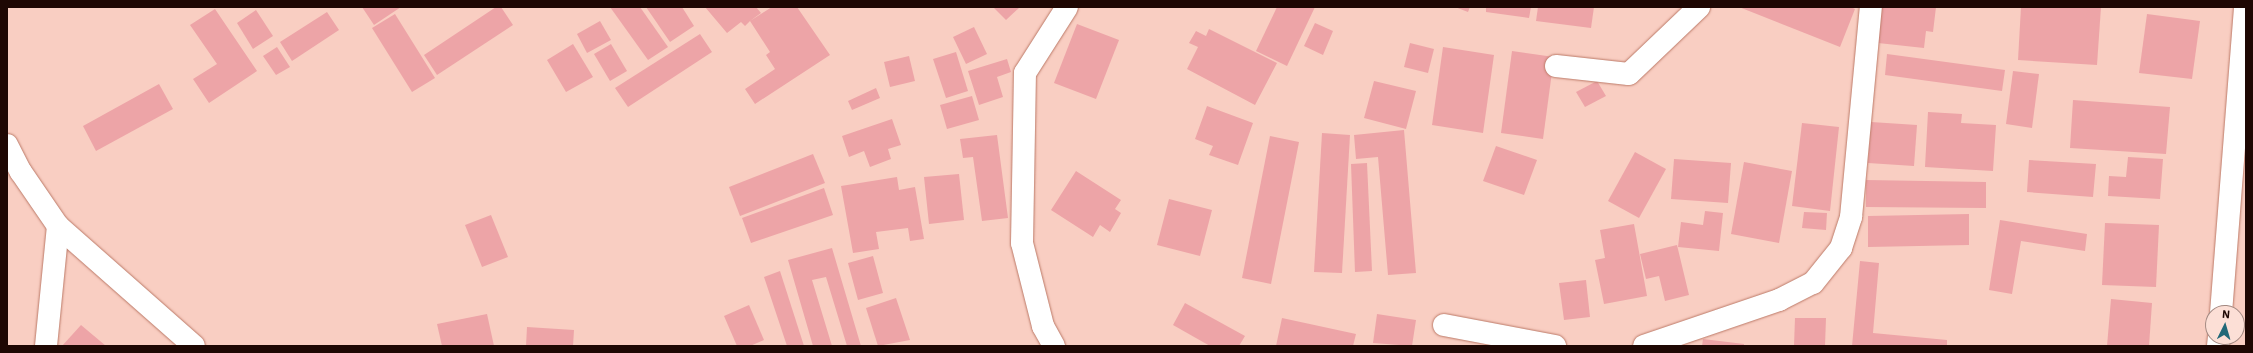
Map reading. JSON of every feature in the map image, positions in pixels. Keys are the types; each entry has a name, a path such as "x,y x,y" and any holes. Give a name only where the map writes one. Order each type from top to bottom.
{"main road":[{"path":"1054,346 1043,326 1022,242 1025,73 1067,7"},
{"path":"1556,66 1629,74 1699,7"},
{"path":"1644,346 1780,300 1813,283 1841,248 1851,218 1871,7"},
{"path":"2222,305 2245,7"},
{"path":"7,144 20,172 58,226 194,346"},
{"path":"46,346 58,226"},
{"path":"1444,325 1555,346"}],"building":[{"path":"362,7 401,7 374,25"},
{"path":"496,7 501,7 513,25 437,75 424,55"},
{"path":"610,7 640,7 668,47 648,60"},
{"path":"646,7 682,7 694,26 670,42"},
{"path":"705,7 756,7 761,13 745,26 741,22 727,33"},
{"path":"772,7 797,7 830,55 755,104 745,89 775,69 766,55 770,52 750,21"},
{"path":"993,7 1020,7 1006,20"},
{"path":"1277,7 1315,7 1287,66 1256,51"},
{"path":"1455,7 1470,7 1468,12"},
{"path":"1486,7 1531,7 1529,18 1486,12"},
{"path":"1538,7 1594,7 1591,28 1536,21"},
{"path":"1739,7 1851,7 1855,9 1840,47"},
{"path":"1882,7 1936,7 1933,32 1926,31 1924,48 1878,43"},
{"path":"2021,7 2101,7 2097,65 2018,60"},
{"path":"215,9 257,71 209,103 193,79 217,64 190,25"},
{"path":"256,10 273,36 253,49 237,23"},
{"path":"327,12 339,30 292,61 280,42"},
{"path":"395,14 435,78 412,92 372,28"},
{"path":"2147,14 2200,21 2192,79 2139,73"},
{"path":"600,21 611,40 587,53 577,34"},
{"path":"1315,23 1333,31 1323,55 1304,46"},
{"path":"1077,24 1119,40 1096,99 1054,83"},
{"path":"974,27 987,54 966,64 953,37"},
{"path":"1209,29 1277,63 1255,105 1187,69 1198,47 1189,43 1196,31 1206,36"},
{"path":"700,34 712,52 628,107 615,88"},
{"path":"1410,43 1434,49 1428,73 1404,67"},
{"path":"573,44 593,77 566,92 547,60"},
{"path":"611,44 627,71 610,81 594,54"},
{"path":"277,47 290,67 276,75 263,56"},
{"path":"1443,47 1494,55 1483,133 1432,125"},
{"path":"1512,51 1554,57 1543,139 1501,133"},
{"path":"956,52 968,91 946,98 933,59"},
{"path":"1887,54 2005,70 2002,91 1885,75"},
{"path":"909,56 915,81 890,87 884,62"},
{"path":"1007,59 1011,72 997,77 1003,97 979,105 968,71"},
{"path":"2013,71 2039,74 2032,128 2006,124"},
{"path":"1374,81 1416,91 1406,129 1364,118"},
{"path":"1597,81 1606,96 1585,107 1576,92"},
{"path":"159,84 173,109 96,151 83,126"},
{"path":"876,88 880,98 852,110 848,101"},
{"path":"972,96 979,120 947,129 940,105"},
{"path":"2073,100 2170,107 2166,154 2070,148"},
{"path":"1207,106 1253,123 1238,165 1209,155 1213,146 1195,139"},
{"path":"1928,112 1962,114 1961,123 1996,125 1993,171 1925,167"},
{"path":"892,119 901,145 888,149 891,159 870,167 864,151 849,157 842,136"},
{"path":"1871,122 1917,125 1914,166 1868,163"},
{"path":"1802,123 1839,127 1830,211 1792,206"},
{"path":"1404,130 1416,273 1388,275 1378,157 1356,159 1354,135"},
{"path":"1322,133 1350,135 1342,273 1314,272"},
{"path":"997,135 1008,218 982,221 973,157 963,158 960,139"},
{"path":"1270,136 1299,142 1271,284 1242,278"},
{"path":"1496,146 1537,160 1524,195 1483,181"},
{"path":"1635,152 1666,169 1639,218 1608,201"},
{"path":"813,154 825,183 740,216 729,187"},
{"path":"2128,157 2163,159 2160,199 2108,196 2109,176 2126,177"},
{"path":"1674,159 1731,163 1728,203 1671,199"},
{"path":"2029,160 2096,164 2093,197 2027,192"},
{"path":"1744,162 1792,171 1779,243 1731,234"},
{"path":"1367,163 1372,271 1355,272 1351,164"},
{"path":"1076,171 1121,200 1115,209 1121,213 1110,232 1100,225 1093,237 1051,210"},
{"path":"959,174 964,220 929,224 924,177"},
{"path":"897,177 899,190 915,187 924,239 910,241 908,228 876,232 879,249 853,253 841,186"},
{"path":"1866,180 1986,182 1986,208 1866,207"},
{"path":"824,188 833,215 751,243 742,218"},
{"path":"1169,199 1212,210 1200,256 1157,245"},
{"path":"1705,211 1723,213 1719,251 1678,247 1681,222 1703,225"},
{"path":"1804,212 1827,213 1826,230 1802,228"},
{"path":"1969,214 1969,245 1868,247 1868,216"},
{"path":"491,215 508,257 482,267 465,225"},
{"path":"2000,220 2087,234 2085,251 2021,241 2012,294 1989,290"},
{"path":"2105,223 2159,225 2156,287 2102,285"},
{"path":"1634,224 1647,296 1604,304 1595,260 1605,258 1600,230"},
{"path":"1677,245 1689,295 1665,301 1659,276 1646,279 1640,254"},
{"path":"832,248 861,346 847,346 826,277 812,280 832,346 813,346 788,260"},
{"path":"873,256 883,293 858,300 848,263"},
{"path":"1860,261 1879,263 1873,333 1947,340 1947,346 1852,346"},
{"path":"780,271 804,346 787,346 764,277"},
{"path":"1586,280 1590,317 1564,320 1559,283"},
{"path":"896,298 910,340 878,346 866,308"},
{"path":"2111,299 2152,303 2149,346 2107,346"},
{"path":"1185,303 1245,336 1239,346 1210,346 1173,325"},
{"path":"749,305 764,340 750,346 737,346 724,316"},
{"path":"487,314 494,346 442,346 437,324"},
{"path":"1377,314 1416,320 1412,346 1373,343"},
{"path":"1282,318 1356,334 1353,346 1276,346"},
{"path":"1795,318 1826,318 1825,346 1794,346"},
{"path":"81,325 106,346 62,346"},
{"path":"527,327 574,330 573,346 526,346"},
{"path":"1703,339 1744,344 1744,346 1702,346"}]}
